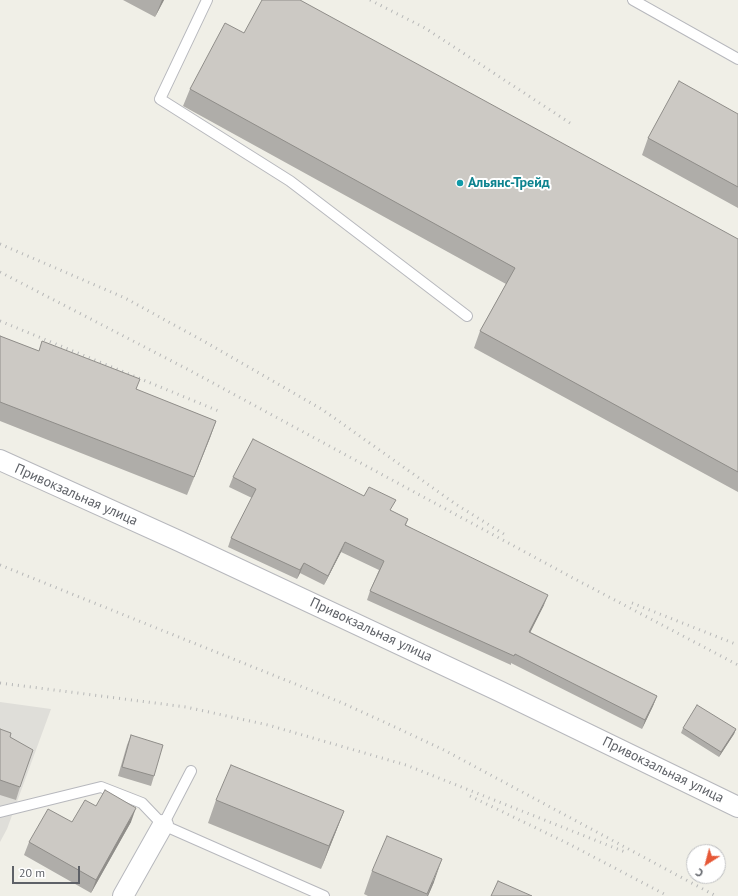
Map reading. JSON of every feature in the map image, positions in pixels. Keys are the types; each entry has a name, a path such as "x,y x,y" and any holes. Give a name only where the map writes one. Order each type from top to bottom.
{"street":[{"name":"Привокзальная улица","path":"0,460 179,541 499,691 738,807"},
{"path":"123,896 163,825"}],"lane":[{"path":"207,0 160,99 290,181 467,316"},
{"path":"633,0 738,59"},
{"path":"163,825 191,771"},
{"path":"0,812 102,787 142,803 163,825 324,896"}],"shaded area":[{"path":"0,702 51,709 7,829 0,842"}],"building":[{"name":"Альянс-Трейд","path":"262,0 300,0 738,239 738,472 480,331 515,268 190,89 225,23 244,33"},
{"path":"679,81 738,114 738,187 648,138"},
{"path":"0,336 39,351 42,341 140,379 136,389 216,421 194,477 0,402"},
{"path":"253,439 364,496 369,487 396,500 390,510 408,519 405,525 548,595 529,632 657,696 645,720 515,654 514,656 370,591 384,561 345,542 328,576 304,563 300,570 231,538 256,489 233,477"},
{"path":"697,705 736,729 721,752 683,728"},
{"path":"0,729 11,733 10,737 33,750 20,787 0,780"},
{"path":"131,735 163,745 154,776 122,767"},
{"path":"231,765 344,811 329,846 216,800"},
{"path":"105,790 136,808 96,880 29,842 48,809 72,822 85,800 96,806"},
{"path":"387,836 442,859 427,894 372,871"},
{"path":"498,881 532,896 491,896"}],"railway":[{"path":"370,0 425,28 570,123"},
{"path":"0,244 125,298 207,343 323,410 457,505 507,536"},
{"path":"0,272 189,370 573,578 738,665"},
{"path":"0,321 221,412"},
{"path":"0,565 340,702 382,721 444,750 716,896"},
{"path":"632,603 738,645"},
{"path":"0,683 186,707 268,725 406,765 625,852"},
{"path":"470,796 567,843 668,896"}],"place":[{"name":"Альянс-Трейд","path":"460,183"}]}
